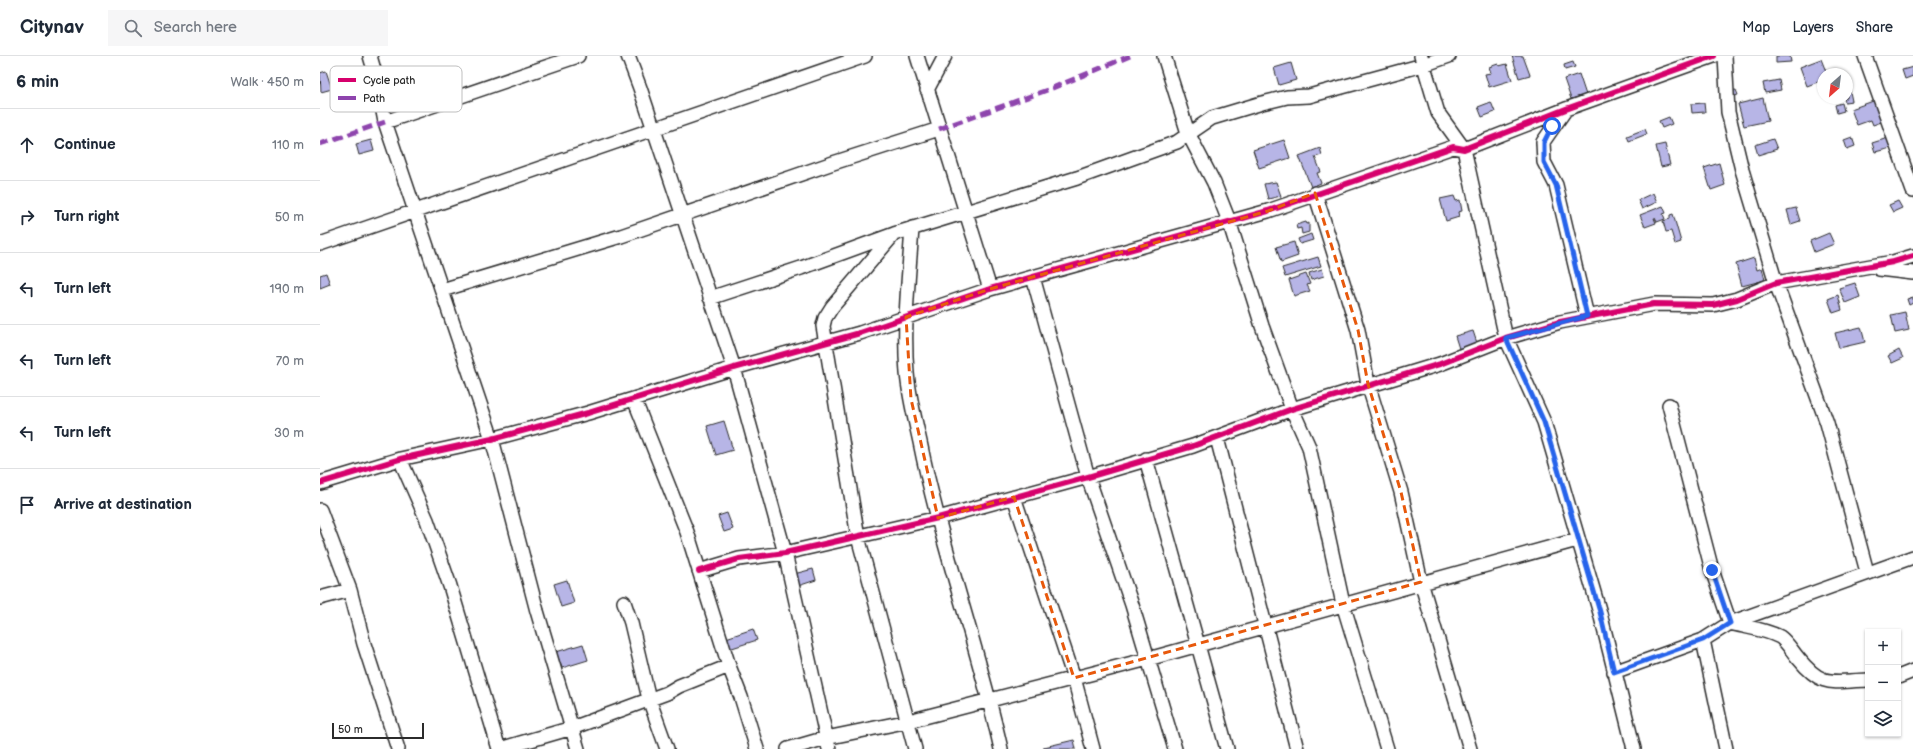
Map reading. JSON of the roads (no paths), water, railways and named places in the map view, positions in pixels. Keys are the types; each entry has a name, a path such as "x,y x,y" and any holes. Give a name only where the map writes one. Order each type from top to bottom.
{"street":[{"path":"370,56 373,66"},
{"path":"462,96 578,56"},
{"path":"628,56 734,368 785,553 827,744"},
{"path":"320,244 866,56"},
{"path":"917,56 965,214 990,289"},
{"path":"927,90 945,56"},
{"path":"1164,56 1188,133 1214,183 1229,221 1262,326 1292,408 1309,447 1343,604 1387,749"},
{"path":"710,298 801,268 912,228 965,214 1077,178 1177,142 1188,133 1212,118 1287,97 1309,96 1422,60 1449,56"},
{"path":"320,483 400,459 492,439 546,425 734,368 825,343 1033,276 1125,252 1268,211 1315,193 1453,147 1464,149 1699,58 1714,56"},
{"path":"1725,56 1730,119 1742,170 1776,283 1827,423 1867,572"},
{"path":"1865,56 1913,191"},
{"path":"1422,60 1438,113 1464,149 1506,338 1544,422 1577,540 1600,612 1634,749"},
{"path":"1566,109 1544,142 1544,162 1556,185 1587,316"},
{"path":"383,112 385,122 492,439 537,611 578,749"},
{"path":"385,122 414,112"},
{"path":"442,290 563,254 939,129"},
{"path":"1315,193 1358,330 1368,384 1402,492 1421,582 1470,749"},
{"path":"912,228 906,317 908,374 911,399 925,469 990,700 1001,749"},
{"path":"894,234 832,307 825,318 823,326 858,536 909,721 915,749"},
{"path":"699,571 739,559 785,553 938,518 1014,498 1217,438 1292,408 1368,384 1440,364 1506,338 1587,316 1654,304 1713,305 1737,299 1776,283 1893,262 1913,256"},
{"path":"1857,268 1913,273"},
{"path":"1033,276 1088,476 1124,580 1175,749"},
{"path":"634,398 687,532 757,749"},
{"path":"1669,405 1712,570 1730,623"},
{"path":"1217,438 1297,749"},
{"path":"400,459 427,520 450,586 500,749 572,728 649,699 729,666"},
{"path":"1146,459 1227,749"},
{"path":"1014,498 1074,678 1093,749"},
{"path":"320,510 350,590 364,644 398,749"},
{"path":"788,749 827,744 909,721 1148,659 1421,582 1577,540"},
{"path":"1614,672 1703,640 1730,623 1913,556"},
{"path":"320,598 350,590"},
{"path":"624,602 631,623 649,699 667,749"},
{"path":"1730,623 1770,633 1781,638 1808,670 1818,679 1827,681 1865,680"},
{"path":"1703,640 1726,749"},
{"path":"1901,676 1913,670"}]}
